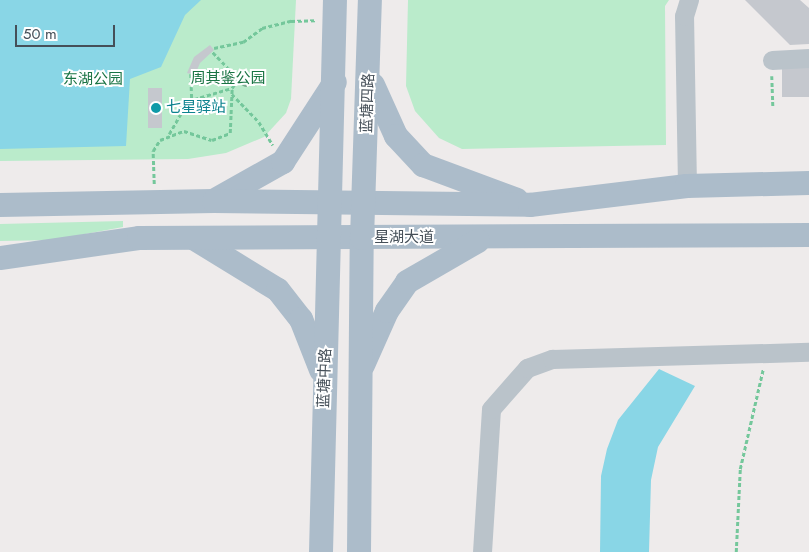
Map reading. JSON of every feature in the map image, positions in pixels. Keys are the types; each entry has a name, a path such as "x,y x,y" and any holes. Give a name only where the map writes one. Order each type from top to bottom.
{"main road":[{"name":"蓝塘四路","path":"363,206 369,76 370,0"},
{"path":"331,204 336,80 335,10"},
{"path":"369,76 396,136 423,165 530,205"},
{"path":"214,201 283,162 336,80"},
{"path":"0,205 214,201 363,206 530,205 687,186 809,183"},
{"path":"140,238 147,203"},
{"name":"蓝塘中路","path":"321,552 324,378 331,204"},
{"path":"359,552 363,206"},
{"name":"星湖大道","path":"0,258 140,238 482,239 809,235"},
{"path":"194,239 278,290 301,319 324,378"},
{"path":"360,371 387,310 407,282 482,239"}],"street":[{"path":"687,186 684,16 689,0"},
{"path":"772,60 809,58"},
{"path":"482,552 491,409 527,368 552,359 809,352"}],"path":[{"path":"214,48 243,42 262,28 335,10"},
{"path":"170,134 184,131 212,140 230,134 232,88 238,79 212,52"},
{"path":"772,60 773,107"},
{"path":"147,203 153,151 170,134 192,100 191,74"},
{"path":"192,100 232,88"},
{"path":"232,94 259,122 283,162"},
{"path":"736,552 740,469 766,353"}],"green space":[{"name":"东湖公园","path":"0,0 296,0 291,99 286,113 264,137 226,153 188,159 0,161"},
{"path":"408,0 669,0 665,6 666,145 462,149 439,138 415,111 406,86"},
{"path":"123,221 123,227 53,240 0,241 0,224"}],"water":[{"path":"0,0 201,0 185,15 161,67 130,79 126,146 0,149"},
{"path":"659,369 695,386 658,447 651,480 649,552 600,552 601,476 607,449 618,420"}],"building":[{"path":"745,0 800,0 809,8 809,44 790,45"},
{"path":"210,45 214,50 200,63 195,75 187,73 194,57"},
{"path":"782,68 809,68 809,97 782,97"},
{"name":"七星驿站","path":"148,88 162,88 162,128 148,128"}],"place":[{"name":"七星驿站","path":"156,108"}],"park label":[{"name":"周其鉴公园","path":"228,79"}]}
